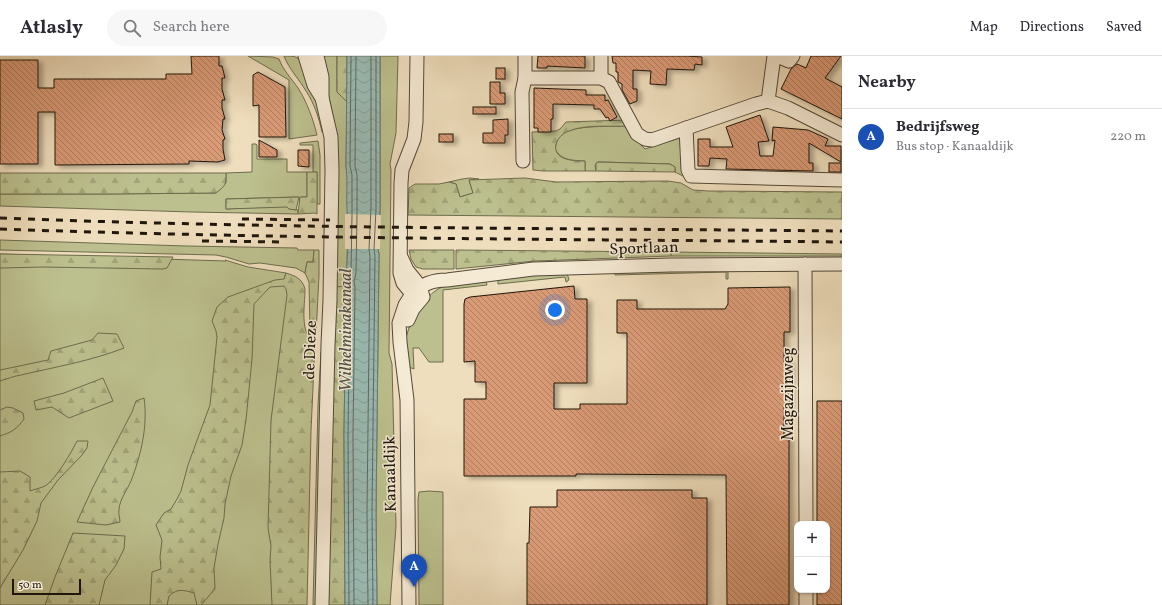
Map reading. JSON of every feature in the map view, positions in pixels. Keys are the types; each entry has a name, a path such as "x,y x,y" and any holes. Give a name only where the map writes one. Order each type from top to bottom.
{"street":[{"name":"de Dieze","path":"305,56 314,85 322,98"},
{"name":"de Dieze","path":"317,56 322,77 322,98 331,136 332,170 322,605"},
{"path":"417,56 416,122 414,139 402,170 401,182 400,273 403,282 419,293"},
{"path":"523,161 522,92 525,78 525,56"},
{"path":"601,56 601,78"},
{"path":"768,101 775,56 789,61 793,56"},
{"path":"525,78 601,78 609,82 637,134 645,139 652,140 768,101 788,108 842,135"},
{"path":"686,128 688,170 691,176 842,180"},
{"name":"Magazijnweg","path":"805,264 806,521"},
{"name":"Sportlaan","path":"419,293 437,280 540,269 670,265 842,264"},
{"name":"Kanaaldijk","path":"409,605 407,400 399,323 405,305 419,293"},
{"path":"806,593 806,605"}],"green space":[{"path":"248,56 273,57 279,59 304,99 312,117 317,135 289,139 289,80"},
{"path":"284,56 296,57 305,66 326,131 322,132 318,116 311,100"},
{"path":"323,56 337,56 337,91 347,102 347,272 344,284 346,286 335,287 334,121 322,64"},
{"path":"337,56 347,56 347,102 337,92"},
{"path":"380,56 398,56 396,133 390,164 389,353 392,364 396,526 390,605 377,605 376,512 378,249 380,211"},
{"path":"626,120 630,126 583,127 564,133 560,137 556,145 557,153 561,157 568,160 585,161 585,171 533,170 532,132 556,131 566,122"},
{"path":"604,126 630,126 639,143 645,149 683,137 687,174 683,176 675,172 675,167 670,164 602,162 598,162 595,165 596,171 585,171 585,161 564,158 555,149 557,141 561,135 567,131"},
{"path":"318,141 320,155 320,204 317,204 317,172 313,172 313,145 300,145 300,143"},
{"path":"252,144 257,145 257,159 287,159 287,172 307,172 307,197 301,197 300,199 298,197 226,199 226,209 287,206 290,209 298,210 298,214 0,206 0,194 216,193 226,183 226,173 252,172"},
{"path":"596,163 670,164 675,167 675,172 596,171"},
{"path":"307,172 317,172 317,214 298,214 300,197 307,197"},
{"path":"0,173 226,173 226,177 225,184 216,193 0,194"},
{"path":"470,178 479,179 469,180 473,193 460,197 456,184 449,182"},
{"path":"525,178 556,182 668,181 681,183 693,190 708,191 842,192 842,219 408,215 409,188 415,184 439,184 449,182 456,184 460,197 473,193 469,180"},
{"path":"299,197 296,210 289,209 287,207 226,209 226,199"},
{"path":"0,240 297,248 298,250 314,250 313,262 307,262 305,273 296,268 260,263 249,264 216,255 0,250"},
{"path":"314,250 319,250 316,334 312,333 310,329 309,282 305,273 307,262 313,262"},
{"path":"409,250 454,250 454,269 423,269 416,267 411,259"},
{"path":"456,250 671,252 671,256 535,261 456,269"},
{"path":"671,252 842,254 842,256 671,256"},
{"path":"0,254 226,261 225,260 248,267 286,273 284,279 292,279 293,605 0,605"},
{"path":"0,254 173,257 167,268 163,269 43,267 0,268"},
{"path":"621,271 728,271 728,279 726,279 726,272 615,275 615,273"},
{"path":"286,273 298,278 304,285 305,326 310,339 315,344 311,431 307,605 272,605 270,561 271,546 268,528 271,420 287,295 284,286 270,287 254,304 252,359 246,420 242,445 231,476 225,504 224,518 214,568 215,589 201,605 197,605 194,593 181,590 169,596 167,605 150,605 152,572 161,569 160,557 162,540 156,525 164,513 171,509 181,491 188,465 210,405 217,337 212,321 217,307 228,297 275,280 284,279"},
{"path":"541,274 567,274 569,279 566,282 565,277 498,284 498,279"},
{"path":"486,281 487,285 443,290 443,362 429,362 419,348 413,348 414,369 409,367 406,346 408,331 415,315 426,300 438,289 445,286"},
{"path":"346,286 344,435 345,605 327,605 335,287"},
{"path":"98,333 117,334 124,348 86,360 0,381 0,370 48,360 51,351 92,340"},
{"path":"321,352 318,605 313,605 318,405"},
{"path":"103,378 113,401 69,418 52,407 36,410 34,401 64,393"},
{"path":"144,398 145,419 141,451 131,481 122,498 119,512 120,522 106,525 77,522 93,487 132,412 136,401"},
{"path":"7,407 23,413 24,419 14,430 0,436 0,410"},
{"path":"77,441 88,441 87,448 58,480 41,503 37,521 23,550 0,588 0,472 20,471 30,477 30,491 43,487 49,483 58,472"},
{"path":"419,492 443,492 443,605 419,605 418,499"},
{"path":"73,533 125,536 124,549 116,565 105,580 99,605 45,605 55,577"}],"water":[{"name":"Wilhelminakanaal","path":"347,56 380,56 380,211 378,249 376,512 377,605 345,605 344,435 346,287 344,284 348,247 346,167"}],"pier":[{"path":"345,214 381,215 380,249 345,249"}],"building":[{"path":"191,56 219,56 219,66 222,66 225,78 222,78 222,89 225,100 222,100 222,108 225,119 223,119 222,130 225,139 223,140 223,149 225,160 218,162 189,161 189,164 55,165 55,112 38,112 38,164 0,164 0,60 38,60 38,88 54,88 54,79 166,79 166,74 192,74"},
{"path":"538,56 585,56 585,68 547,66 547,68 537,68"},
{"path":"612,56 702,57 702,65 695,64 694,70 667,69 666,85 650,84 651,71 633,70 633,89 637,89 637,101 630,104 622,90 622,84 618,82 616,63 613,63"},
{"path":"811,56 841,56 825,78 842,87 842,119 781,89 791,69 797,64 806,68"},
{"path":"496,68 505,68 505,79 496,79"},
{"path":"258,72 285,87 286,137 259,137 259,105 253,106 253,75"},
{"path":"490,82 500,82 500,93 505,93 505,104 490,104"},
{"path":"534,88 586,90 586,95 605,95 605,101 608,100 617,117 610,121 600,109 594,109 594,105 553,104 551,132 538,132 538,128 534,128"},
{"path":"473,107 496,107 496,114 473,114"},
{"path":"760,115 769,141 758,142 760,156 773,156 775,140 772,141 773,127 808,130 828,139 825,146 841,146 841,162 809,143 809,163 813,163 813,171 726,169 727,159 710,158 709,166 698,166 698,139 710,139 710,147 733,147 726,127"},
{"path":"508,119 508,135 505,135 505,143 483,143 483,133 493,133 493,120"},
{"path":"439,134 453,134 453,142 439,142"},
{"path":"259,140 277,150 277,157 259,157"},
{"path":"298,150 309,150 309,167 298,166"},
{"path":"829,163 841,163 841,172 829,172"},
{"path":"574,286 575,299 587,299 587,383 554,383 554,409 580,409 580,404 627,404 627,333 617,333 617,300 637,300 637,309 725,309 728,304 728,288 790,287 790,332 784,332 784,362 790,362 789,407 784,407 784,437 789,437 789,605 727,605 726,475 576,474 576,476 464,476 464,399 486,399 486,382 475,382 475,361 464,362 465,299 470,297"},
{"path":"817,401 842,401 842,605 817,605 817,593 830,593 830,521 817,521"},
{"path":"557,490 692,490 692,498 707,498 707,605 527,605 527,543 529,543 530,507 557,507"}],"railway":[{"path":"0,218 105,222 315,226 842,231"},
{"path":"242,219 330,220"},
{"path":"0,229 315,237 842,242"},
{"path":"202,241 286,242"}],"place":[{"name":"Bedrijfsweg","path":"414,587"}]}
